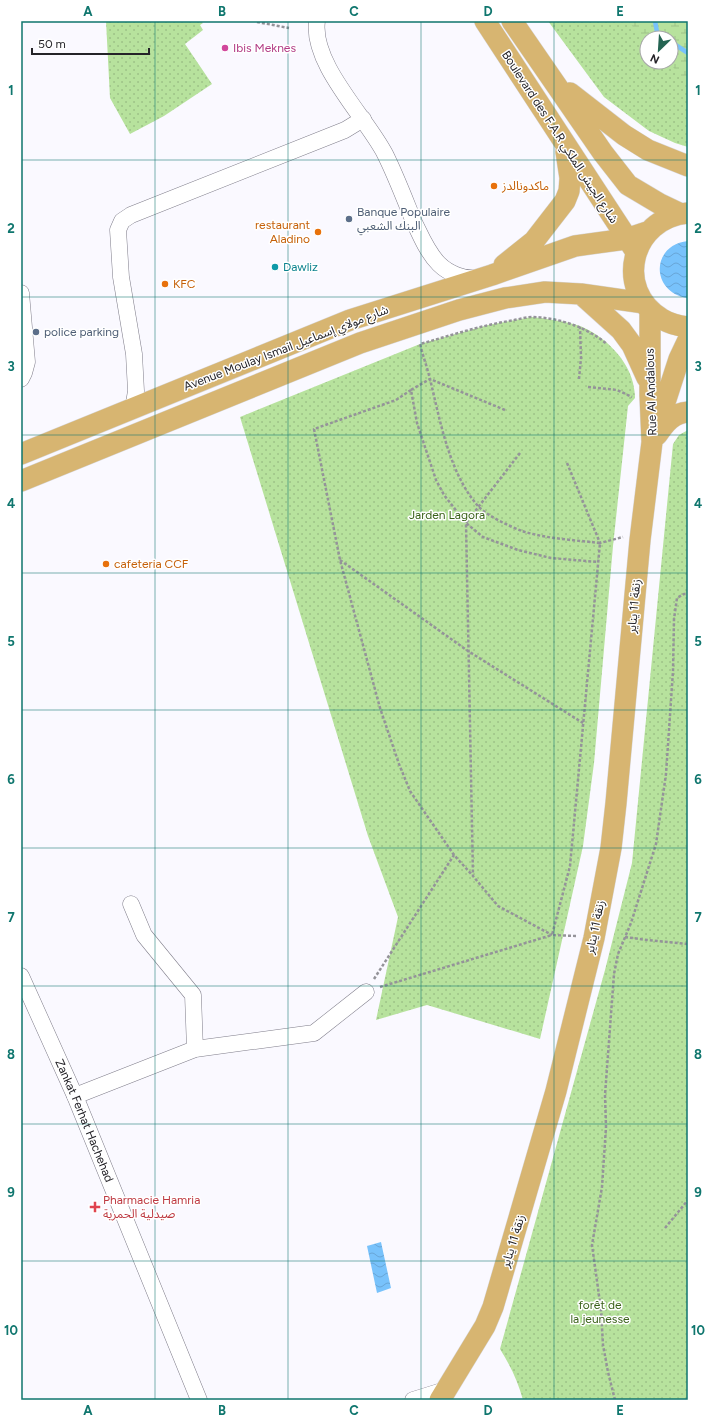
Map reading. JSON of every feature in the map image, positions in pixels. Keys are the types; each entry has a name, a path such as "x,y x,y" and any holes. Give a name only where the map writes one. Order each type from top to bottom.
{"main road":[{"name":"Boulevard des F.A.R شارع الجيش الملكي","path":"485,21 631,246"},
{"name":"Boulevard des F.A.R شارع الجيش الملكي","path":"512,21 603,153 628,185 660,204 684,213"},
{"path":"555,82 624,135 648,150 688,166"},
{"path":"488,276 534,241 565,201 569,191 570,178 565,146"},
{"path":"684,213 668,217 657,223 641,242 631,246 636,287 647,307 662,320 688,327"},
{"name":"Avenue Moulay Ismail شارع مولاي إسماعيل","path":"21,454 350,320 488,276 575,246 631,246"},
{"name":"Avenue Moulay Ismail شارع مولاي إسماعيل","path":"21,481 374,339 459,310 505,298 545,292 581,294 647,307"},
{"path":"581,294 621,330 632,345 643,391"},
{"name":"Rue Al Andalous","path":"647,307 643,391 652,442"},
{"name":"Rue Al Andalous","path":"652,442 679,359 688,340"},
{"path":"652,442 664,424 672,417 682,412 688,412"},
{"name":"زنقة 11 يناير","path":"442,1395 485,1326 493,1307 556,1091 594,938 611,848 640,540 652,442"}],"street":[{"path":"317,21 316,28 320,49 336,80 386,155 428,250 439,264 449,272 471,279 488,276"},
{"path":"133,409 136,391 134,354 121,277 118,230 122,221 131,215 345,130 363,119"},
{"path":"21,292 27,362 21,379"},
{"path":"131,904 144,935 193,996 195,1049"},
{"name":"Zankat Ferhat Hachehad","path":"21,976 75,1096 199,1400"},
{"path":"75,1096 195,1049 314,1033 366,992"},
{"path":"413,1400 442,1395"}],"path":[{"path":"276,26 277,21"},
{"path":"257,22 289,28"},
{"path":"610,347 594,334 580,326 552,319 532,317 488,325 420,344 452,461 466,490 478,507 495,518 523,531 551,537 600,543 625,537"},
{"path":"579,379 582,358 580,326"},
{"path":"430,379 396,400 314,429 340,560 380,708 410,791 454,855 498,906 552,935"},
{"path":"430,379 505,410"},
{"path":"588,387 643,391"},
{"path":"411,390 417,423 436,480 444,495 466,523 483,537 518,550 551,558 598,562"},
{"path":"473,876 466,523 520,453"},
{"path":"552,935 570,866 600,543 567,463"},
{"path":"340,560 468,651 583,723"},
{"path":"615,1400 603,1345 601,1310 592,1245 602,1187 606,1127 605,1095 612,996 618,954 656,844 666,774 673,671 674,619 677,598 684,594 688,594"},
{"path":"366,992 454,855"},
{"path":"366,992 552,935 594,938"},
{"path":"625,937 688,944"},
{"path":"665,1228 688,1200"}],"green space":[{"path":"106,21 201,21 203,23 200,25 203,30 185,44 212,84 164,116 130,134 110,98"},
{"path":"548,21 688,21 688,147 675,143 649,131 604,97"},
{"path":"629,21 688,21 688,83 676,70 679,70 679,30 639,30 639,36"},
{"name":"Jarden Lagora","path":"532,317 562,321 580,326 598,336 613,349 626,365 635,392 635,398 628,406 613,546 594,763 583,846 540,1039 427,1005 376,1020 398,917 368,836 240,417 420,344 488,325"},
{"name":"forêt de la jeunesse","path":"688,430 688,1400 523,1400 519,1386 500,1349 605,970 632,863 673,444 679,435"}],"water":[{"path":"688,241 687,298 675,294 666,287 661,278 660,268 662,259 667,251 676,244"},
{"path":"381,1242 391,1288 377,1293 367,1246"}],"waterway":[{"path":"655,21 657,30"},
{"path":"679,47 688,53"}],"place":[{"name":"Ibis Meknes","path":"225,48"},
{"name":"ماكدونالدز","path":"494,186"},
{"name":"Banque Populaire البنك الشعبي","path":"349,219"},
{"name":"restaurant Aladino","path":"318,232"},
{"name":"Dawliz","path":"275,267"},
{"name":"KFC","path":"165,284"},
{"name":"police parking","path":"36,332"},
{"name":"cafeteria CCF","path":"106,564"},
{"name":"Pharmacie Hamria صيدلية الحمرية","path":"95,1207"}]}
